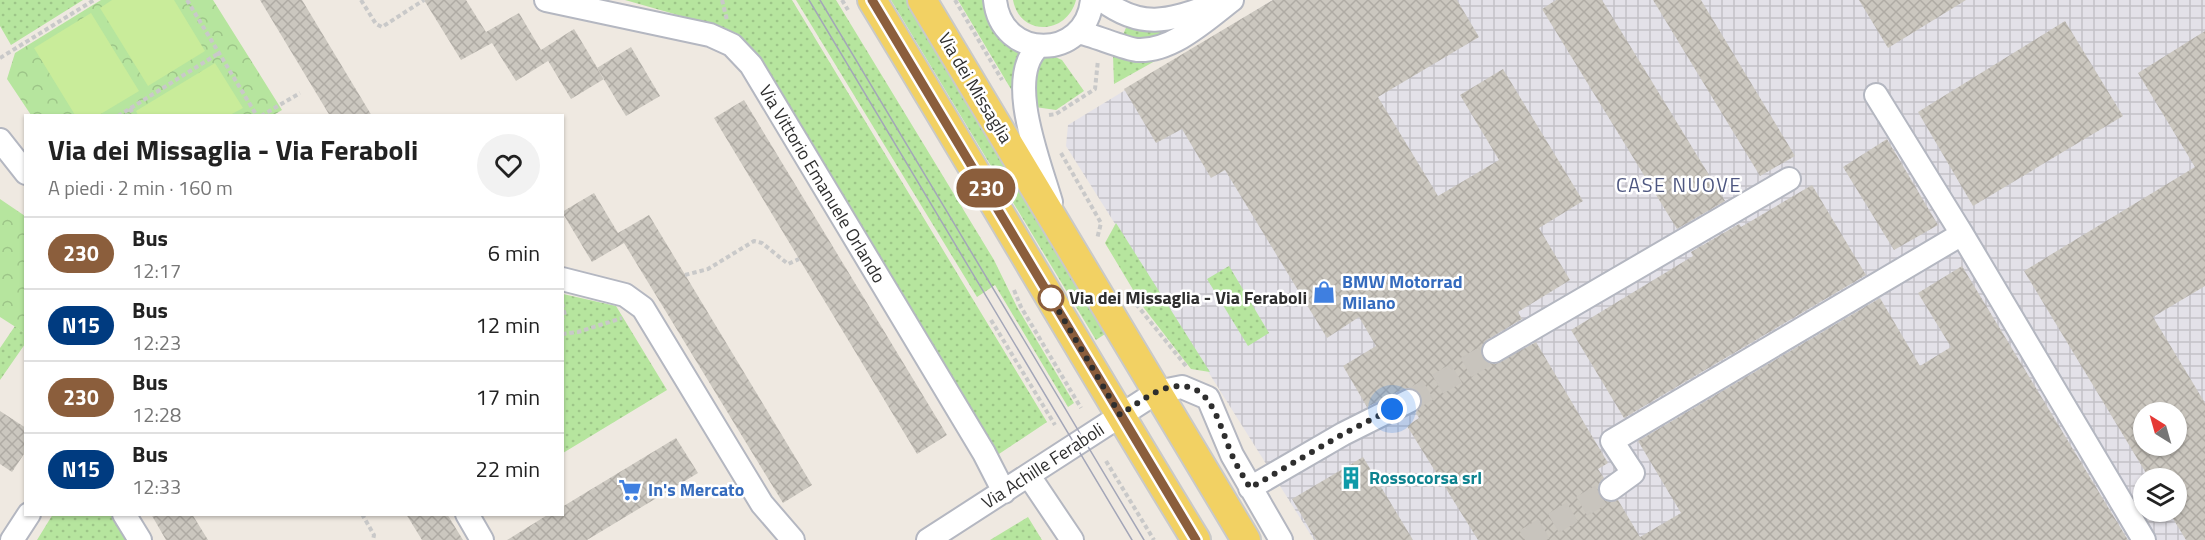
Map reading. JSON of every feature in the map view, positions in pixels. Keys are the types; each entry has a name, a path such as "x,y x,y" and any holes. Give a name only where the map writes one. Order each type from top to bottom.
{"main road":[{"path":"872,0 1196,540"},
{"name":"Via dei Missaglia","path":"922,0 1246,540"}],"street":[{"name":"Via Vittorio Emanuele Orlando","path":"546,0 710,35 732,45 751,65 990,464 1004,492"},
{"path":"995,0 998,15 1008,30 1022,41 1039,46 1058,44 1078,32 1088,17 1092,0"},
{"path":"1101,0 1118,12 1144,21 1175,17 1230,0"},
{"path":"1078,32 1136,50 1160,46 1197,27 1230,0"},
{"path":"1039,46 1030,54 1027,65 1026,110 1058,224"},
{"path":"1876,95 1962,234 2144,540"},
{"path":"0,140 24,170"},
{"path":"1494,351 1789,179"},
{"path":"1611,489 1633,474 1612,441 1962,234"},
{"path":"564,280 625,295 643,308 762,504 793,540"},
{"path":"1157,392 1182,387 1208,398 1232,456 1281,540"},
{"name":"Via Achille Feraboli","path":"928,540 1157,392"},
{"path":"1250,488 1343,434 1409,401"},
{"path":"1029,476 1072,540"},
{"path":"12,540 28,516"},
{"path":"125,516 140,540"},
{"path":"467,516 483,540"}],"path":[{"path":"0,58 94,0"},
{"path":"187,0 258,114"},
{"path":"361,0 379,26 388,25 424,0"},
{"path":"955,0 1006,87"},
{"path":"121,114 219,53"},
{"path":"1051,124 1050,115 1095,89 1098,78 1098,54"},
{"path":"263,114 300,93"},
{"path":"130,108 133,114"},
{"path":"1059,149 1101,223 1095,237 1099,244"},
{"path":"685,275 708,269 754,241 759,241 788,264 799,259"},
{"path":"1131,296 1190,372"},
{"path":"564,334 578,332 627,317 643,308"},
{"path":"991,320 1055,425"},
{"path":"1106,461 1154,540"},
{"path":"363,516 374,535 373,540"}],"shaded area":[{"path":"1273,0 2205,0 2205,540 1314,540 1066,146 1068,125"}],"green space":[{"path":"0,0 83,0 11,45 0,26"},
{"path":"101,0 213,0 282,110 275,114 30,114 7,79 15,53"},
{"path":"112,0 174,0 205,51 148,86 100,8"},
{"path":"625,0 792,0 1047,422 993,458 738,34"},
{"path":"796,0 836,0 994,260 1017,307 1074,403 1068,407 995,285 977,297"},
{"path":"891,0 908,0 1108,332 1096,340"},
{"path":"958,0 985,0 988,16 996,29 1020,51 1018,101"},
{"path":"1013,0 1076,0 1071,12 1063,20 1044,27 1025,21 1017,12"},
{"path":"91,13 139,91 101,114 74,114 34,48"},
{"path":"1189,20 1173,31 1157,37 1141,39 1122,37 1128,23"},
{"path":"1113,55 1154,57 1155,61 1114,84"},
{"path":"1053,56 1062,60 1084,91 1056,110 1035,107 1035,72 1043,57"},
{"path":"215,63 243,108 232,114 138,114 136,111"},
{"path":"0,199 24,215 24,332 0,317"},
{"path":"1116,223 1210,372 1191,369 1144,308 1105,243"},
{"path":"1229,266 1269,333 1248,346 1207,279"},
{"path":"564,294 616,306 667,390 564,452"},
{"path":"15,326 24,332 24,345 0,380 0,348"},
{"path":"52,516 118,516 132,540 37,540"},
{"path":"1028,517 1042,540 990,540"}],"building":[{"path":"260,0 302,0 371,114 329,114"},
{"path":"424,0 466,0 486,32 519,13 541,50 574,29 604,79 571,99 547,59 548,61 516,81 492,43 461,60"},
{"path":"1273,0 1457,0 1479,37 1378,97 1438,196 1499,160 1460,95 1503,69 1583,201 1539,228 1570,280 1518,312 1522,319 1487,340 1481,352 1487,362 1495,364 1536,342 1608,463 1598,469 1604,478 1599,484 1600,496 1606,501 1618,500 1640,537 1681,513 1638,441 1880,298 1920,366 1951,347 1918,293 1962,266 2128,540 1478,540 1407,426 1419,418 1416,413 1422,402 1421,394 1410,388 1404,389 1367,407 1343,366 1376,346 1359,317 1327,338 1225,170 1211,178 1182,129 1156,143 1124,89"},
{"path":"1556,0 1602,0 1725,201 1677,229 1542,9"},
{"path":"1653,0 1701,0 1795,156 1760,176"},
{"path":"1859,0 1966,0 1888,48"},
{"path":"2065,21 2123,116 1973,206 1918,112"},
{"path":"2205,31 2205,286 2153,317 2205,403 2205,540 2186,540 2175,522 2187,522 2187,468 2143,468 2136,456 2187,456 2187,402 2133,402 2133,452 2024,271 2195,167 2138,73"},
{"path":"631,47 660,96 626,116 597,68"},
{"path":"744,100 947,435 917,454 714,118"},
{"path":"1887,139 1938,225 1894,250 1843,167"},
{"path":"1812,185 1866,275 1624,418 1571,330 1693,256 1691,252 1739,224 1741,227"},
{"path":"594,193 618,233 649,215 812,485 783,503 624,243 592,262 564,215 564,211"},
{"path":"0,411 24,427 24,454 12,472 0,464"},
{"name":"In's Mercato","path":"676,438 698,473 587,540 507,540 546,516 564,516 564,506"},
{"name":"Rossocorsa srl","path":"1363,457 1413,540 1316,540 1292,499"},
{"path":"152,516 193,516 208,540 166,540"},
{"path":"407,516 448,516 463,540 422,540"}],"tunnel":[{"path":"1409,401 1494,351"},
{"path":"1525,540 1611,489"}],"tram line":[{"path":"809,0 1132,540"},
{"path":"820,0 1144,540"}],"bus line":[{"name":"230","path":"872,0 1027,255 1088,364 1196,540"}],"place":[{"name":"BMW Motorrad Milano","path":"1324,292"},
{"name":"Via dei Missaglia - Via Feraboli","path":"1051,298"},
{"name":"Rossocorsa srl","path":"1351,478"},
{"name":"In's Mercato","path":"630,490"}],"district":[{"name":"CASE NUOVE","path":"1679,185"}],"route":[{"path":"1051,298 1047,291 1120,415 1157,392 1182,387 1201,393 1212,405 1232,456 1250,488 1343,434 1392,409"}]}
